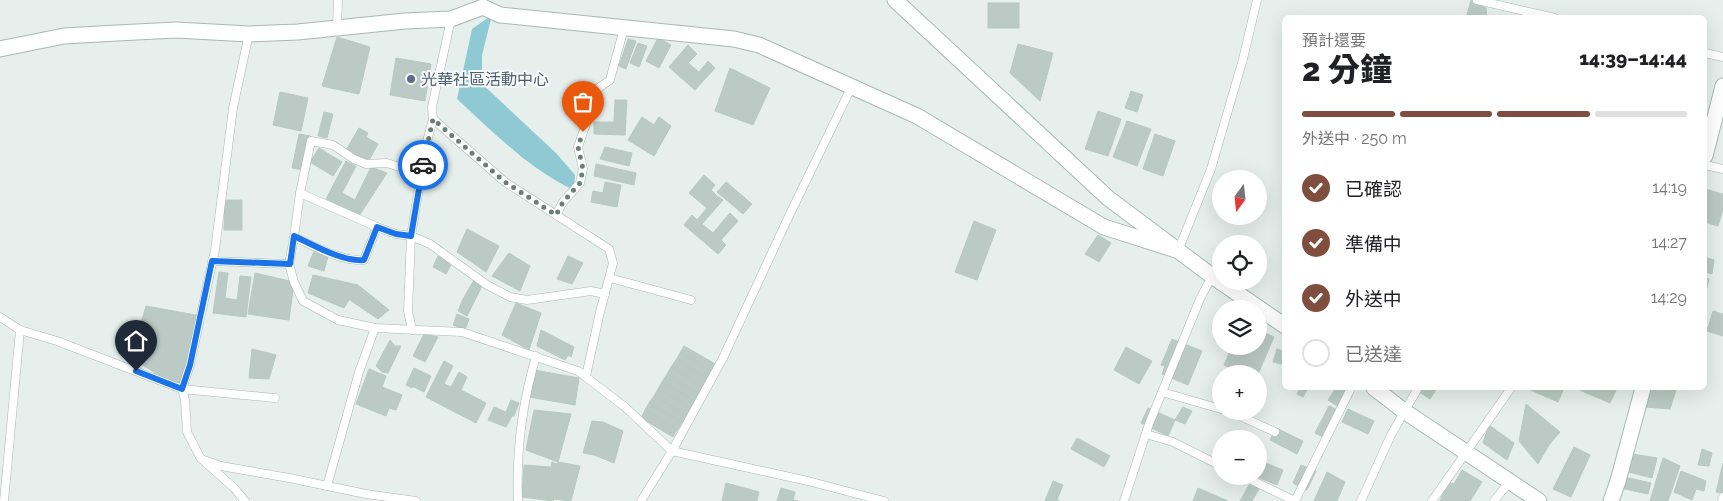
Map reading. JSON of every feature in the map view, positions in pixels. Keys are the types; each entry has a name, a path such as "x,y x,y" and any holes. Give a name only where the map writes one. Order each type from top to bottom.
{"street":[{"path":"895,0 1108,198 1212,276"},
{"path":"0,49 64,36 176,30 249,34 298,32 405,21 451,19 486,3 500,15 734,39 759,45 917,116 1104,227 1178,251"},
{"path":"1707,148 1723,86"},
{"path":"1232,290 1282,324"},
{"path":"1377,390 1404,411 1539,501"},
{"path":"1611,501 1642,390"}],"lane":[{"path":"337,28 338,0"},
{"path":"1178,251 1210,169 1243,60 1257,0"},
{"path":"1477,0 1542,15"},
{"path":"412,330 408,311 411,236 426,145 433,119 432,107 451,19"},
{"path":"556,215 563,202 580,183 583,169 578,147 588,118 590,94 610,80 624,28"},
{"path":"245,501 234,488 202,459 187,432 185,400 182,389 190,365 212,261 233,108 249,34"},
{"path":"1707,53 1723,57"},
{"path":"641,501 672,451 723,358 852,86"},
{"path":"433,119 505,182 609,250 613,263 586,376"},
{"path":"421,174 388,163 366,164 332,145 312,141 300,193 290,264 294,282 304,301 338,320 375,328 462,332 578,370 625,407 672,451 808,481 884,501"},
{"path":"1707,165 1723,169"},
{"path":"300,193 377,227 396,234 411,236 430,244 487,285 510,296 527,300 591,291 605,294"},
{"path":"294,236 323,250 355,261 364,260 377,227"},
{"path":"212,261 290,264"},
{"path":"1124,501 1162,392 1200,299 1212,276"},
{"path":"610,278 691,300"},
{"path":"0,317 20,330 57,340 182,389 275,398"},
{"path":"327,486 359,372 375,328"},
{"path":"4,501 20,330"},
{"path":"518,501 517,467 521,426 527,388 536,356"},
{"path":"1262,485 1295,501 1350,390"},
{"path":"1361,501 1391,435 1417,390"},
{"path":"1432,501 1465,451 1510,390"},
{"path":"1162,392 1212,406"},
{"path":"1249,420 1275,432"},
{"path":"1146,434 1173,442 1212,462"},
{"path":"202,459 221,466 366,494 416,501"},
{"path":"1494,501 1510,481"}],"water":[{"path":"492,15 482,55 482,84 556,153 575,175 574,190 558,182 527,161 457,99 472,29"}],"building":[{"path":"1471,0 1486,8 1487,15 1467,15"},
{"path":"988,3 1019,3 1019,28 988,28"},
{"path":"337,37 370,47 359,94 322,86"},
{"path":"658,38 671,45 659,68 646,61"},
{"path":"628,39 636,41 626,69 619,66"},
{"path":"638,43 647,46 639,67 630,63"},
{"path":"1018,44 1053,53 1040,101 1010,73"},
{"path":"688,45 697,54 688,63 699,72 708,61 715,68 695,90 669,67"},
{"name":"光華社區活動中心","path":"396,58 431,64 425,101 390,95"},
{"path":"730,68 770,88 753,125 715,111"},
{"path":"1131,91 1143,95 1137,112 1125,108"},
{"path":"280,92 308,98 301,131 273,125"},
{"path":"615,100 627,100 625,135 594,134 594,122 614,122"},
{"path":"1098,111 1121,119 1108,156 1085,149"},
{"path":"324,112 333,114 327,138 318,136"},
{"path":"642,117 654,125 659,117 671,126 654,156 628,140"},
{"path":"1127,121 1151,129 1137,166 1113,157"},
{"path":"359,128 368,133 366,137 378,144 368,162 346,150"},
{"path":"299,134 310,136 304,170 292,168"},
{"path":"1155,134 1175,141 1163,176 1143,169"},
{"path":"605,147 632,153 629,166 600,159"},
{"path":"319,148 342,162 333,176 310,162"},
{"path":"346,161 356,166 342,193 355,200 371,167 387,173 359,216 326,199"},
{"path":"596,164 636,173 634,185 594,176"},
{"path":"704,175 715,185 711,190 717,196 707,208 689,193"},
{"path":"605,182 621,185 617,207 591,202 593,191 603,193"},
{"path":"726,182 752,204 743,214 717,192"},
{"path":"1707,190 1723,194 1723,209 1718,226 1707,223"},
{"path":"717,196 723,200 702,224 713,233 730,213 738,221 721,240 726,245 718,254 684,225 692,215 697,220"},
{"path":"225,200 242,200 242,230 224,230"},
{"path":"974,221 996,230 977,280 955,272"},
{"path":"467,229 499,246 486,272 457,252"},
{"path":"1098,235 1111,243 1099,262 1085,254"},
{"path":"314,251 328,256 324,271 308,266"},
{"path":"509,253 530,266 520,291 492,276"},
{"path":"438,256 452,263 446,274 433,267"},
{"path":"568,256 583,263 572,284 557,279"},
{"path":"1707,258 1714,260 1712,274 1707,273"},
{"path":"219,272 228,273 225,298 237,300 240,276 251,277 246,317 213,313"},
{"path":"255,273 294,282 289,320 248,314"},
{"path":"313,275 358,285 344,308 308,293"},
{"path":"474,280 482,286 467,316 458,311"},
{"path":"358,285 389,310 378,319 347,298"},
{"path":"516,303 541,313 529,350 502,335"},
{"path":"146,306 201,316 182,389 131,358"},
{"path":"1713,311 1723,314 1723,336 1707,331"},
{"path":"457,314 469,319 465,330 453,325"},
{"path":"541,330 574,347 571,357 568,355 565,360 537,346"},
{"path":"424,334 438,337 425,362 413,356"},
{"path":"1267,334 1274,337 1267,353"},
{"path":"1172,339 1202,351 1188,385 1162,374 1165,366 1161,365"},
{"path":"390,340 395,346 401,346 388,373 382,372 376,366"},
{"path":"684,346 717,365 712,372 680,353"},
{"path":"1126,347 1152,361 1139,384 1114,370"},
{"path":"252,349 276,355 269,379 249,378"},
{"path":"1277,349 1282,351 1282,364 1273,362"},
{"path":"680,353 712,372 708,379 676,360"},
{"path":"1228,355 1266,355 1262,365 1224,365"},
{"path":"676,360 708,379 703,387 671,367"},
{"path":"444,361 453,366 444,384 451,387 459,372 467,377 461,390 486,403 476,423 426,397"},
{"path":"671,367 703,387 699,394 667,374"},
{"path":"414,368 431,376 424,392 406,385"},
{"path":"369,369 386,376 382,387 402,395 396,410 389,408 386,416 356,404"},
{"path":"534,370 579,378 575,405 529,397"},
{"path":"667,374 699,394 695,401 662,382"},
{"path":"662,382 695,401 690,408 658,389"},
{"path":"658,389 690,408 686,415 654,396"},
{"path":"1299,390 1307,390 1303,397 1297,394"},
{"path":"1335,390 1343,390 1352,395 1342,409 1328,400"},
{"path":"1419,390 1436,390 1430,399"},
{"path":"1531,390 1563,390 1558,402"},
{"path":"1580,390 1616,390 1610,403"},
{"path":"1638,390 1676,390 1670,409 1633,406"},
{"path":"654,396 686,415 682,423 649,403"},
{"path":"511,400 519,403 514,416 512,416 506,427 488,420 494,407 506,412"},
{"path":"649,403 682,423 677,430 645,410"},
{"path":"1526,404 1560,432 1549,445 1538,464 1519,441"},
{"path":"1329,406 1342,412 1329,440 1315,433"},
{"path":"1183,407 1192,411 1185,424 1175,420"},
{"path":"1148,408 1175,420 1168,436 1141,423"},
{"path":"1348,409 1374,421 1368,434 1342,422"},
{"path":"534,410 571,414 558,462 526,450"},
{"path":"645,410 677,430 673,437 641,418"},
{"path":"592,421 603,422 623,431 614,463 583,453"},
{"path":"1489,425 1514,443 1507,460 1483,443"},
{"path":"1276,428 1303,441 1297,454 1270,440"},
{"path":"1077,438 1110,456 1104,467 1071,449"},
{"path":"1574,447 1590,455 1571,497 1553,489"},
{"path":"1702,449 1712,453 1709,466 1698,465"},
{"path":"1620,452 1657,458 1652,478 1616,469"},
{"path":"1663,458 1680,466 1668,501 1650,501"},
{"path":"552,462 580,466 571,501 522,497 524,465 551,467"},
{"path":"1267,463 1283,470 1277,485 1267,481"},
{"path":"1723,463 1723,494 1716,492"},
{"path":"1301,465 1316,471 1307,490 1293,483"},
{"path":"1462,470 1482,482 1470,501 1440,501 1448,482 1454,484"},
{"path":"1681,471 1706,481 1704,491 1696,489 1692,500 1674,492"},
{"path":"1327,472 1345,482 1337,501 1314,501"},
{"path":"1615,475 1651,483 1648,494 1611,486"},
{"path":"1053,481 1063,485 1057,500 1060,501 1045,501"},
{"path":"726,483 759,492 757,501 722,501"},
{"path":"1249,485 1259,489 1252,501 1240,501"},
{"path":"781,488 795,492 793,500 798,501 777,501"},
{"path":"1198,488 1228,501 1193,501"}],"way so far":[{"path":"423,165 433,119 505,182 556,215 563,202 580,183 583,169 578,147 583,132"}],"place":[{"name":"光華社區活動中心","path":"411,79"}],"route":[{"path":"136,371 182,389 190,365 212,261 290,264 294,236 323,250 355,261 364,260 377,227 396,234 411,236 423,165"}]}
